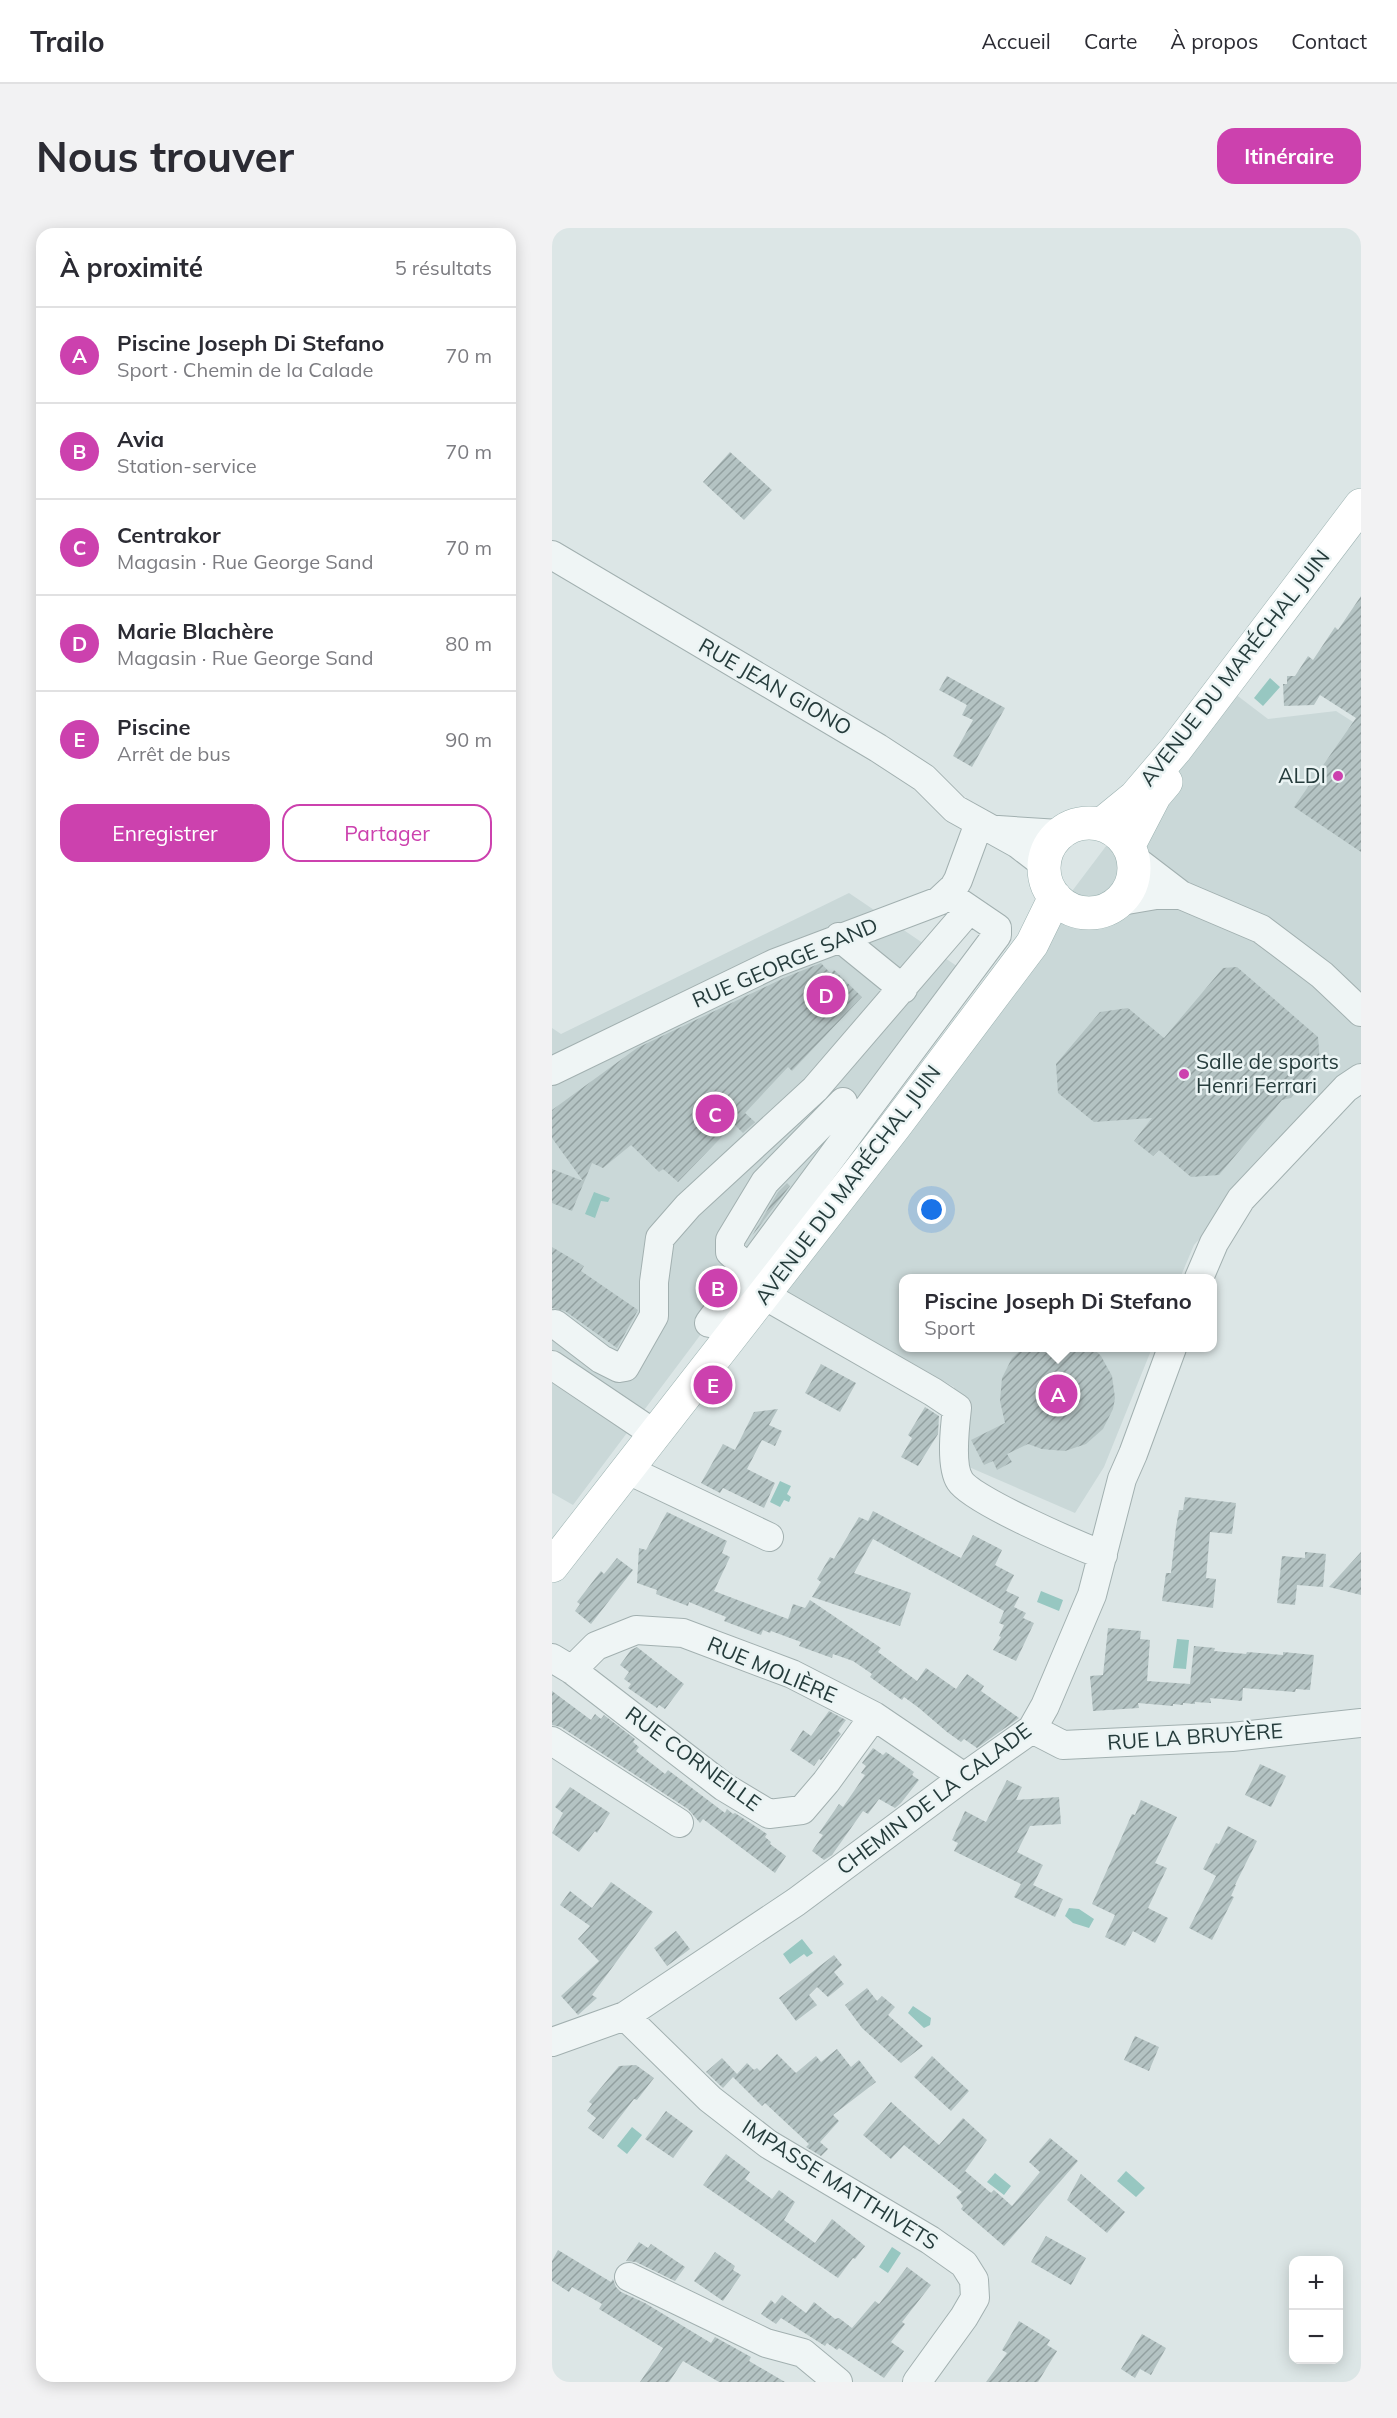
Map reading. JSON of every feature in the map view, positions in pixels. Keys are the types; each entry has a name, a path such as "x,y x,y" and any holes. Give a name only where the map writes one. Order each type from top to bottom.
{"main road":[{"name":"AVENUE DU MARÉCHAL JUIN","path":"1102,824 1140,792 1176,749 1361,505"},
{"name":"AVENUE DU MARÉCHAL JUIN","path":"1132,852 1155,795 1361,522"},
{"path":"1080,823 1102,824 1114,830 1132,852 1135,874 1130,889 1122,901 1109,909 1094,913 1067,905 1046,882 1044,864 1046,853 1059,834 1069,827 1080,823"},
{"name":"AVENUE DU MARÉCHAL JUIN","path":"552,1566 656,1435 720,1330 750,1275 895,1126 1032,944 1067,905"}],"street":[{"name":"RUE JEAN GIONO","path":"552,555 878,748 924,777 955,809 1018,844 1044,864"},
{"path":"555,1324 601,1359 619,1368 624,1367 654,1316 654,1282 660,1238 688,1206 815,1089 936,949 958,902 958,880 984,826"},
{"name":"RUE JEAN GIONO","path":"984,826 1059,834"},
{"path":"1132,852 1180,895 1261,929 1322,975 1361,1012"},
{"path":"1122,901 1156,895 1180,895"},
{"name":"RUE GEORGE SAND","path":"552,1071 775,963 839,937 939,902 958,902"},
{"path":"720,1330 702,1316 700,1307 750,1275 816,1179 854,1107 997,935 997,928 958,902"},
{"path":"894,917 936,949"},
{"path":"839,937 903,988"},
{"path":"1200,1274 1214,1244 1241,1199 1346,1088 1361,1078"},
{"path":"815,1089 895,1126"},
{"path":"854,1107 788,1159 765,1182 730,1240 729,1252 750,1275 957,1408 953,1442 959,1480 974,1494 997,1507 1103,1555"},
{"path":"788,1159 816,1179"},
{"name":"CHEMIN DE LA CALADE","path":"552,2042 625,2016 796,1902 1032,1729 1045,1706 1092,1595 1122,1479 1170,1352"},
{"path":"552,1365 656,1435"},
{"path":"628,1470 769,1537"},
{"name":"RUE MOLIÈRE","path":"562,1664 596,1646 636,1630 683,1633 792,1674 874,1716 964,1777"},
{"name":"RUE CORNEILLE","path":"562,1664 724,1787 769,1814 802,1810 826,1782 874,1716"},
{"name":"RUE LA BRUYÈRE","path":"1032,1729 1063,1745 1232,1737 1361,1723"},
{"path":"552,1742 679,1823"},
{"name":"IMPASSE MATTHIVETS","path":"625,2016 710,2099 768,2144 930,2240 964,2265 974,2280 975,2298 917,2382"},
{"path":"629,2277 766,2343 803,2353 838,2382"}],"shaded area":[{"path":"1270,678 1280,687 1263,706 1254,698"},
{"path":"1226,687 1268,719 1336,711 1361,727 1361,1077 1321,1104 1194,1245 1182,1274 899,1274 899,1352 1150,1352 1104,1467 1075,1513 955,1461 954,1387 775,1285"},
{"path":"849,893 970,975 573,1505 552,1493 552,1028 561,1034"},
{"path":"594,1192 610,1198 608,1202 601,1201 595,1218 585,1214"},
{"path":"780,1481 791,1486 787,1494 791,1497 789,1502 784,1500 780,1507 770,1502"},
{"path":"1041,1591 1063,1600 1059,1611 1037,1602"},
{"path":"1177,1639 1189,1640 1186,1669 1173,1668"},
{"path":"1069,1908 1079,1909 1094,1919 1089,1928 1073,1923 1065,1916"},
{"path":"802,1939 813,1953 807,1957 804,1954 790,1964 783,1954"},
{"path":"913,2006 931,2018 930,2025 924,2028 908,2013"},
{"path":"632,2127 642,2135 627,2154 617,2146"},
{"path":"1126,2171 1145,2188 1136,2197 1117,2181"},
{"path":"995,2173 1011,2186 1004,2195 987,2182"},
{"path":"892,2247 901,2253 888,2273 879,2267"}],"building":[{"path":"730,452 772,490 744,520 703,482"},
{"path":"1361,596 1361,852 1294,807 1356,718 1320,695 1314,705 1284,706 1283,684 1287,684 1287,676 1295,676 1308,656 1313,660 1335,627 1338,630"},
{"path":"947,676 1005,708 972,767 953,756 973,720 962,715 967,705 939,690"},
{"path":"821,963 831,974 834,970 862,997 792,1071 788,1067 745,1113 755,1122 743,1133 734,1124 678,1182 663,1169 659,1172 631,1145 603,1168 592,1163 572,1211 552,1203 552,1169 583,1181 552,1138 552,1110 637,1048 786,977"},
{"name":"Salle de sports Henri Ferrari","path":"1237,967 1318,1037 1320,1064 1291,1098 1282,1100 1219,1175 1191,1177 1159,1150 1153,1156 1134,1141 1152,1118 1094,1122 1058,1093 1056,1064 1100,1012 1128,1008 1164,1038 1223,968"},
{"path":"787,1183 790,1186 752,1236 778,1192"},
{"path":"552,1247 584,1266 581,1271 638,1310 617,1348 565,1311 552,1308"},
{"path":"716,1276 721,1280 709,1295 704,1291"},
{"path":"1019,1352 1097,1352 1112,1376 1115,1398 1113,1409 1103,1429 1086,1444 1065,1451 1042,1449 1028,1444 1007,1454 1012,1462 997,1470 993,1461 984,1465 971,1440 1005,1423 1000,1401 1002,1378 1012,1358"},
{"path":"821,1364 856,1383 840,1412 805,1393"},
{"path":"925,1407 939,1416 938,1434 918,1466 901,1457 912,1438 908,1435"},
{"path":"778,1409 769,1425 782,1431 775,1446 762,1440 747,1469 775,1483 764,1508 723,1488 720,1493 701,1483 723,1444 735,1450 754,1412"},
{"path":"1185,1497 1236,1503 1232,1534 1210,1532 1206,1578 1216,1579 1213,1608 1162,1601 1166,1573 1171,1573 1179,1510 1183,1510"},
{"path":"873,1511 961,1558 973,1535 1002,1550 995,1565 1014,1575 1006,1591 1019,1597 1014,1607 1026,1613 1023,1618 1034,1623 1016,1661 993,1650 1001,1637 999,1636 1004,1625 999,1623 1004,1611 873,1539 854,1573 911,1593 900,1626 812,1597 821,1582 817,1579 830,1557 834,1559 859,1517 868,1521"},
{"path":"667,1512 727,1541 722,1553 730,1557 714,1591 788,1619 793,1604 805,1608 810,1600 881,1648 878,1652 917,1681 926,1668 956,1689 967,1674 984,1686 981,1691 1019,1718 977,1748 964,1739 961,1742 904,1697 902,1700 870,1677 872,1674 853,1661 833,1654 832,1658 799,1646 801,1642 771,1631 770,1633 763,1630 761,1635 724,1621 726,1617 689,1602 688,1606 656,1594 657,1590 637,1583 639,1548 646,1550"},
{"path":"1305,1552 1326,1554 1323,1587 1297,1585 1295,1605 1277,1603 1282,1556 1305,1558"},
{"path":"1361,1552 1361,1595 1329,1587"},
{"path":"617,1558 633,1570 591,1624 575,1611 580,1604 577,1602 601,1571 604,1574"},
{"path":"1108,1628 1141,1631 1140,1639 1150,1640 1147,1681 1190,1684 1194,1646 1215,1648 1214,1651 1246,1654 1247,1652 1283,1655 1283,1652 1314,1655 1310,1690 1296,1689 1295,1692 1243,1688 1242,1701 1210,1698 1211,1703 1195,1702 1195,1704 1173,1704 1173,1706 1138,1703 1139,1708 1093,1711 1090,1676 1103,1675"},
{"path":"637,1647 684,1684 665,1709 659,1705 657,1708 628,1688 631,1684 624,1679 629,1672 620,1665 631,1650"},
{"path":"552,1691 591,1720 595,1714 601,1719 604,1715 635,1739 633,1742 639,1747 636,1751 665,1774 668,1770 725,1813 727,1809 767,1834 765,1837 771,1842 770,1844 786,1856 775,1873 703,1819 700,1823 688,1809 561,1727 552,1725"},
{"path":"829,1711 846,1720 838,1731 841,1734 814,1766 790,1750 803,1730 811,1736"},
{"path":"873,1748 883,1755 886,1752 914,1772 912,1775 919,1780 895,1808 879,1799 868,1814 863,1811 832,1855 824,1860 812,1851 823,1835 819,1833 839,1804 843,1807 865,1775 861,1773 866,1766 862,1763"},
{"path":"1260,1764 1286,1776 1271,1807 1245,1795"},
{"path":"1007,1780 1022,1787 1016,1800 1059,1797 1061,1824 1030,1826 1017,1852 1043,1865 1033,1885 1063,1899 1055,1917 1014,1897 1021,1884 954,1851 958,1843 952,1840 965,1811 986,1822"},
{"path":"570,1787 610,1813 597,1833 595,1831 579,1852 552,1833 563,1813 555,1807"},
{"path":"1141,1800 1177,1817 1155,1863 1167,1868 1148,1908 1168,1918 1155,1943 1133,1931 1125,1946 1105,1937 1115,1915 1092,1904 1132,1814 1135,1815"},
{"path":"1228,1826 1257,1841 1235,1885 1231,1896 1234,1897 1212,1940 1189,1928 1216,1876 1203,1869 1216,1843 1219,1844"},
{"path":"611,1882 653,1912 592,1995 597,1998 578,2015 561,1996 599,1961 578,1939 590,1926 560,1905 570,1891 592,1908"},
{"path":"676,1931 690,1949 667,1966 654,1948"},
{"path":"834,1955 842,1965 834,1972 844,1984 828,1997 817,1987 809,1995 817,2005 796,2021 779,1998"},
{"path":"867,1988 877,2001 882,1996 895,2007 888,2015 923,2046 901,2063 862,2028 845,2005"},
{"path":"1135,2036 1159,2047 1149,2071 1124,2060"},
{"path":"837,2049 851,2067 859,2060 876,2082 833,2115 839,2121 820,2142 828,2149 821,2156 806,2147 809,2144 765,2103 762,2106 733,2077 723,2088 706,2072 722,2058 737,2074 747,2063 754,2070 757,2068 760,2071 777,2054 796,2073 816,2056 821,2062"},
{"path":"932,2056 969,2091 951,2111 914,2077"},
{"path":"636,2065 654,2078 637,2100 634,2099 603,2139 588,2128 596,2118 587,2111 592,2104 589,2102 619,2066"},
{"path":"891,2102 939,2145 963,2118 987,2140 965,2171 991,2193 994,2190 1012,2206 1040,2172 1029,2162 1050,2138 1078,2161 1004,2246 961,2209 963,2206 956,2197 962,2192 904,2145 891,2159 863,2135"},
{"path":"666,2111 693,2131 673,2158 645,2139"},
{"path":"726,2154 750,2172 745,2179 772,2199 779,2190 795,2202 784,2220 815,2243 832,2219 865,2246 838,2278 703,2185"},
{"path":"1081,2174 1125,2212 1107,2233 1067,2200"},
{"path":"1046,2236 1086,2258 1071,2285 1031,2262"},
{"path":"639,2242 648,2248 651,2244 685,2267 675,2281 636,2262 626,2261"},
{"path":"558,2250 611,2282 613,2279 621,2292 645,2303 711,2343 715,2337 751,2357 749,2361 785,2382 719,2382 683,2361 669,2382 640,2382 663,2348 599,2309 602,2304 572,2287 569,2292 552,2281 552,2261"},
{"path":"715,2252 735,2266 733,2270 741,2275 723,2301 694,2281"},
{"path":"907,2267 931,2285 902,2322 905,2324 891,2342 904,2351 884,2378 839,2348 837,2350 827,2343 825,2346 781,2318 776,2324 761,2314 771,2300 775,2304 782,2295 806,2313 814,2302 835,2319 839,2318 852,2328 875,2301 879,2304"},
{"path":"1019,2321 1050,2340 1047,2345 1057,2351 1038,2382 986,2382 1007,2353 1002,2350"},
{"path":"1142,2334 1166,2348 1151,2375 1140,2369 1135,2378 1121,2369"}],"place":[{"name":"ALDI","path":"1338,776"},
{"name":"Marie Blachère","path":"826,995"},
{"name":"Salle de sports Henri Ferrari","path":"1184,1074"},
{"name":"Centrakor","path":"715,1114"},
{"name":"Avia","path":"718,1288"},
{"name":"Piscine","path":"713,1385"},
{"name":"Piscine Joseph Di Stefano","path":"1058,1394"}]}
